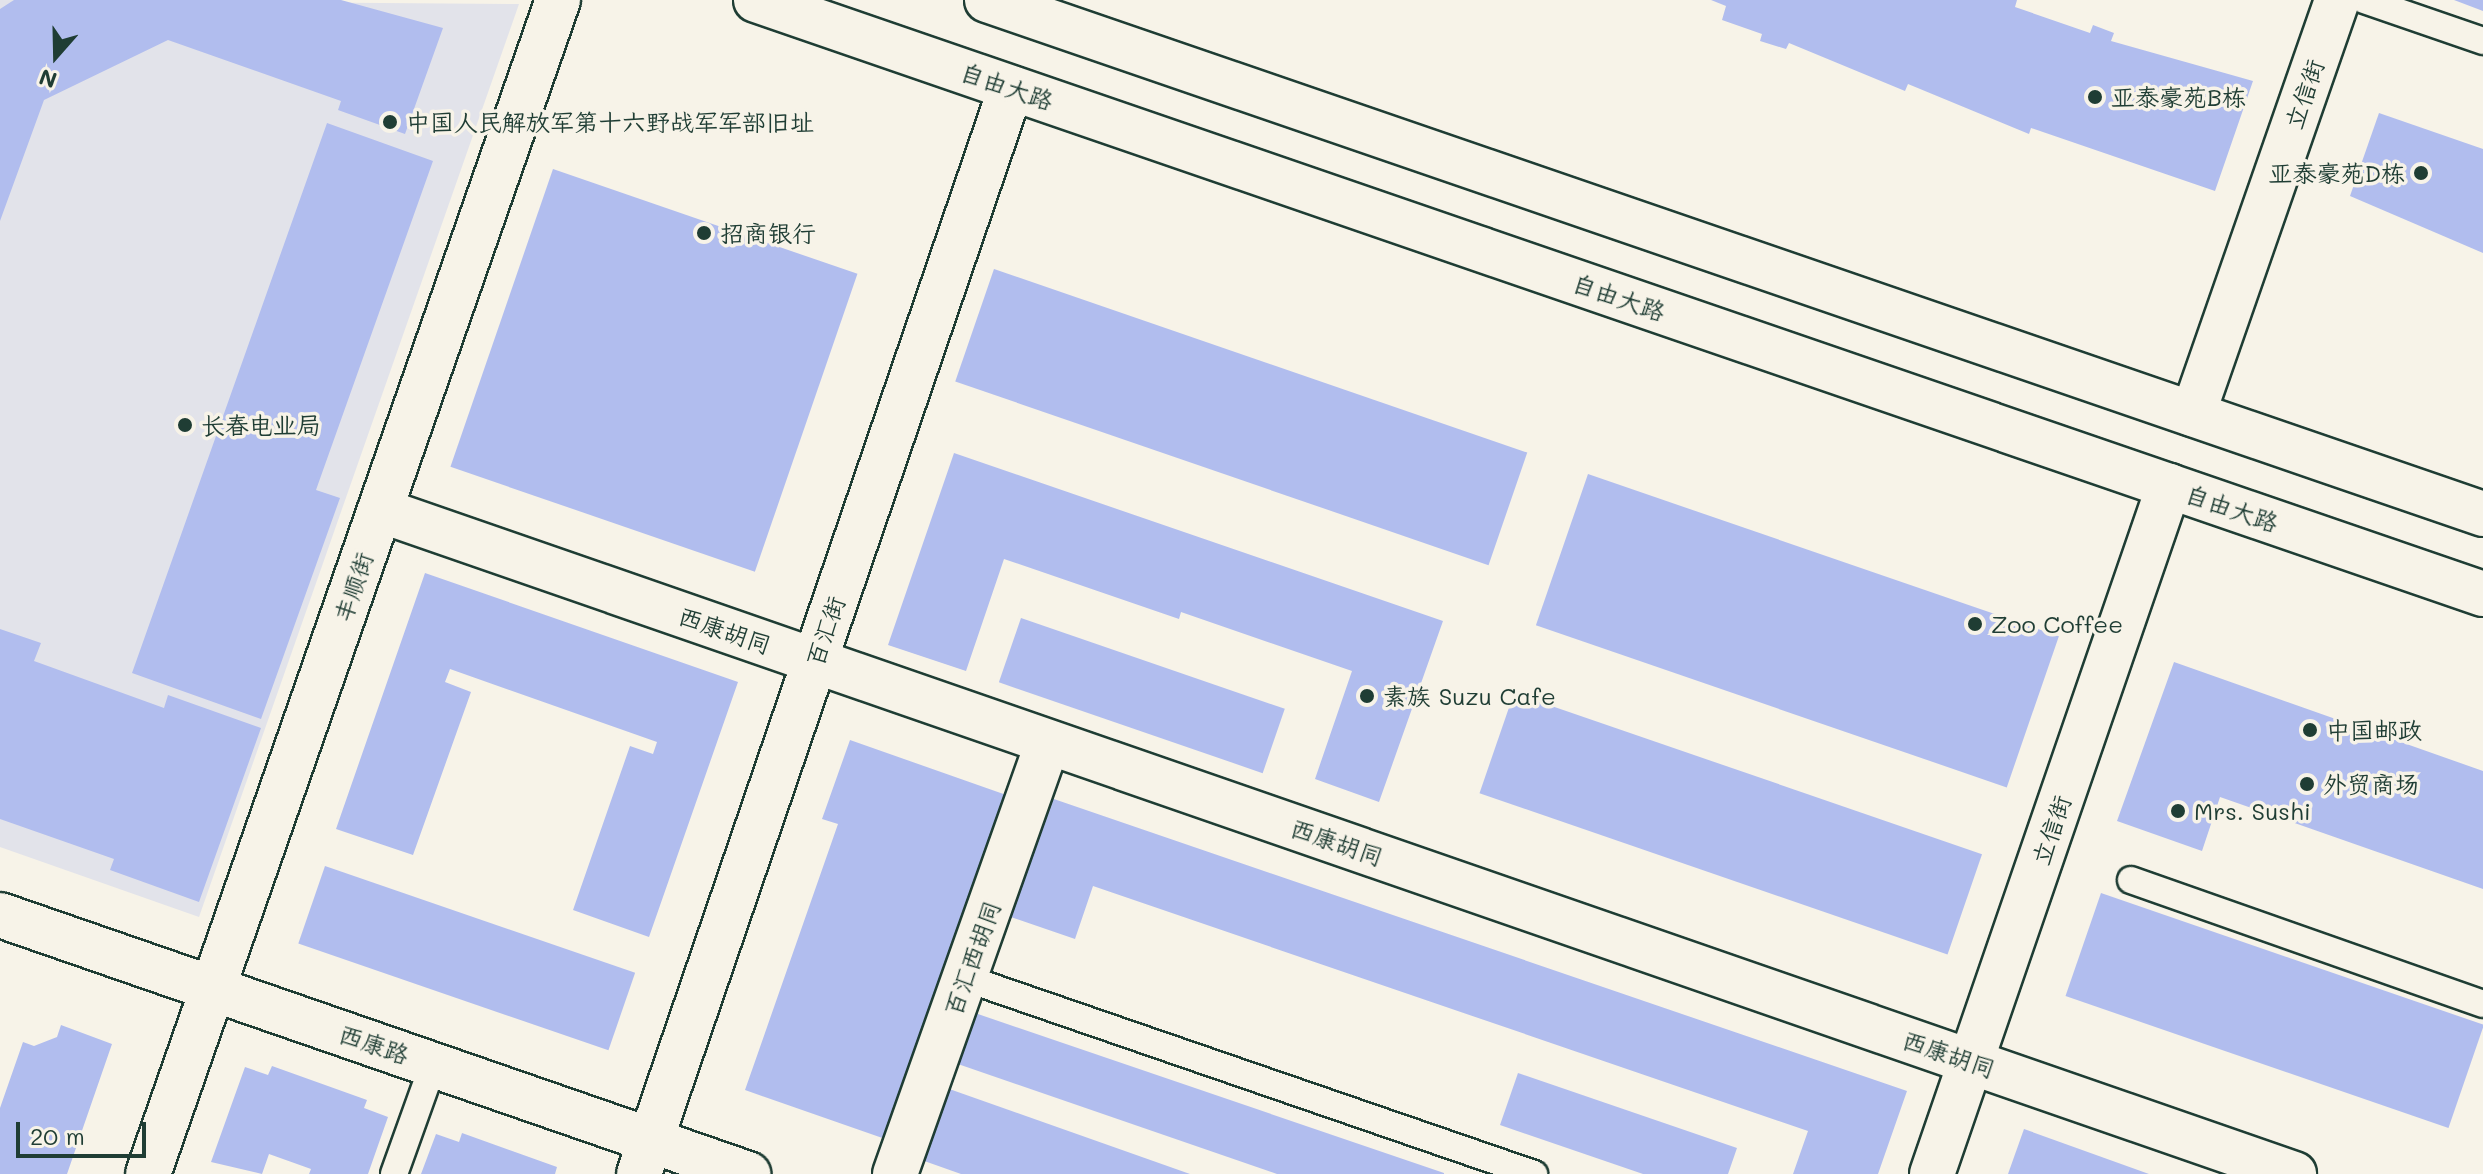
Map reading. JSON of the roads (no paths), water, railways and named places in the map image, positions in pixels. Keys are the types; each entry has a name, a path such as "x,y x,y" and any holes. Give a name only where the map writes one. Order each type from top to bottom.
{"street":[{"name":"丰顺街","path":"148,1174 558,0"},
{"name":"自由大路","path":"756,0 2483,594"},
{"path":"987,0 1041,9 2483,514"},
{"name":"立信街","path":"2193,414 2337,0"},
{"name":"百汇街","path":"644,1157 1011,88"},
{"name":"立信街","path":"1932,1174 2169,486"},
{"name":"西康胡同","path":"380,510 2294,1174"},
{"name":"百汇西胡同","path":"895,1174 1048,742"},
{"name":"西康路","path":"0,915 433,1065 644,1157 748,1174"}],"lane":[{"path":"2364,0 2483,41"},
{"path":"2131,880 2483,1004"},
{"path":"965,978 1534,1174"},
{"path":"394,1174 433,1065"}],"place":[{"name":"亚泰豪苑B栋","path":"2095,97"},
{"name":"中国人民解放军第十六野战军军部旧址","path":"390,122"},
{"name":"亚泰豪苑D栋","path":"2421,173"},
{"name":"招商银行","path":"704,233"},
{"name":"长春电业局","path":"185,425"},
{"name":"Zoo Coffee","path":"1975,624"},
{"name":"素族 Suzu Cafe","path":"1367,696"},
{"name":"中国邮政","path":"2310,730"},
{"name":"外贸商场","path":"2307,784"},
{"name":"Mrs. Sushi","path":"2178,811"}]}
